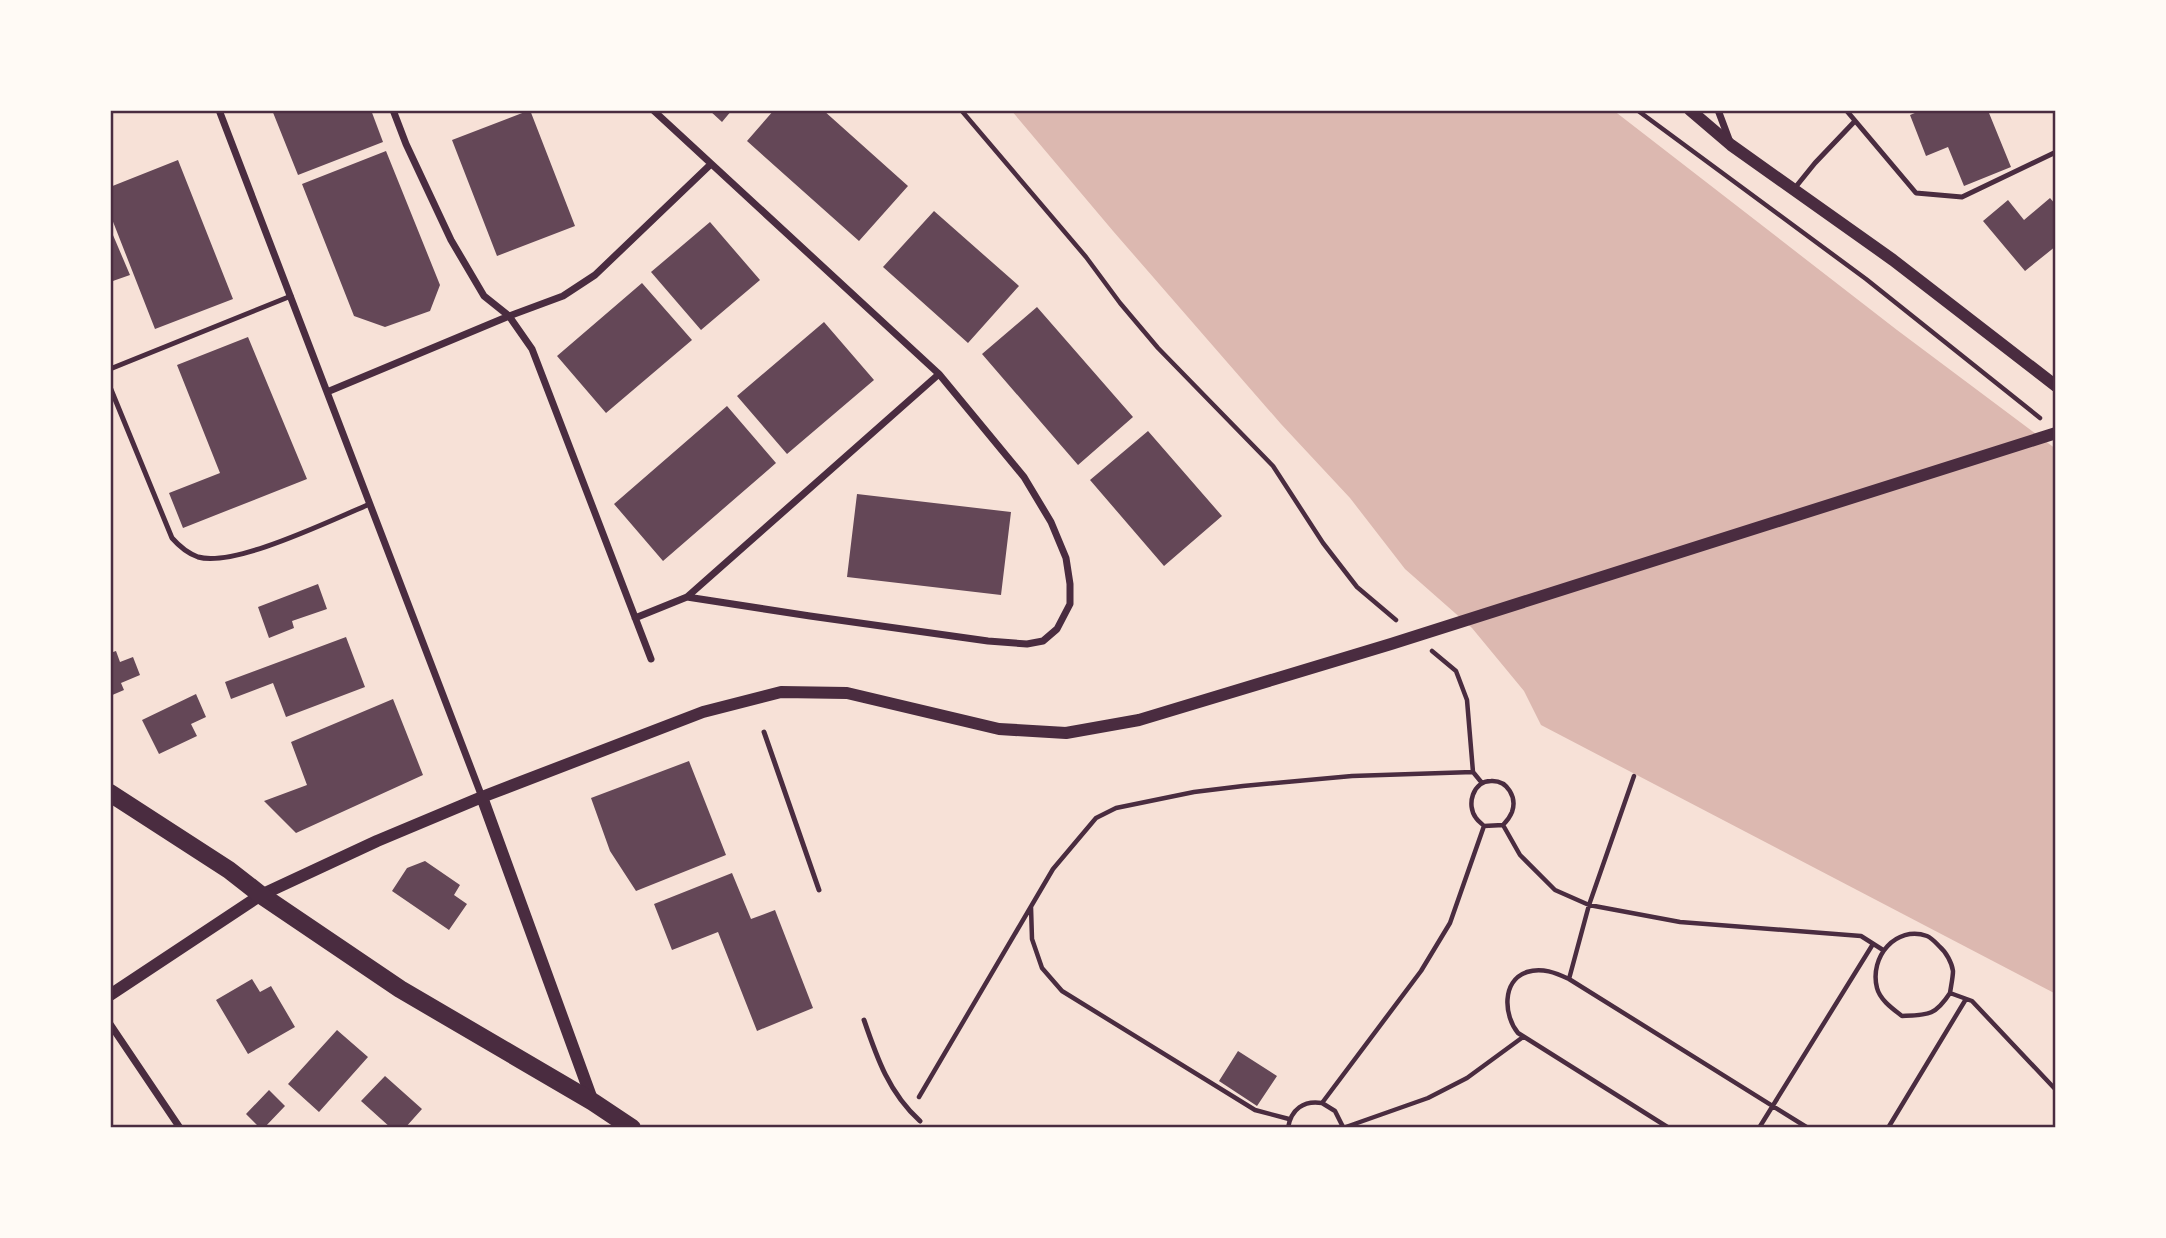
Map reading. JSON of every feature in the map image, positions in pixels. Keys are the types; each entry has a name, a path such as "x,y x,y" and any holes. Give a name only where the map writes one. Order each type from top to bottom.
{"main road":[{"path":"110,793 229,870 261,895 400,989 593,1102 632,1128"}],"street":[{"path":"219,110 482,797 593,1102"},
{"path":"393,110 451,240 484,296 509,316 531,349 651,659"},
{"path":"653,110 939,374 1024,477 1051,522 1066,558 1070,584 1070,604 1058,629 1043,642 1027,644 810,617 687,597"},
{"path":"1690,110 1731,145 1893,261 2056,386"},
{"path":"1718,110 1731,145"},
{"path":"327,392 563,296 595,275 711,164"},
{"path":"635,618 687,597 939,374"},
{"path":"110,995 261,895 377,841 482,797 703,712 781,692 847,693 999,729 1066,733 1139,720 1391,644 2050,435"},
{"path":"110,1024 180,1128"}],"lane":[{"path":"1846,110 1916,193 1962,197 2056,152"},
{"path":"1794,190 1815,163 1855,121"},
{"path":"110,369 291,296"},
{"path":"110,387 172,538 181,548 200,558 222,558 250,553 370,504"},
{"path":"764,732 819,890"},
{"path":"864,1020 880,1066 892,1089 920,1121"}],"path":[{"path":"961,110 1086,257 1158,348 1272,466 1323,543 1357,587 1397,621"},
{"path":"1637,110 1866,279 2045,422"},
{"path":"1427,647 1457,671 1468,700 1473,772 1482,783"},
{"path":"911,1112 1053,869 1096,818 1116,808 1194,792 1243,786 1352,776 1473,772"},
{"path":"1569,979 1590,905 1634,776"},
{"path":"1491,780 1506,785 1511,792 1513,809 1503,825 1484,826 1475,817 1472,808 1474,791 1482,783 1491,780"},
{"path":"1503,825 1521,855 1555,890 1590,905 1680,922 1861,936 1884,950"},
{"path":"1322,1102 1421,971 1450,923 1484,826"},
{"path":"1031,906 1032,939 1042,968 1062,991 1255,1110 1289,1119"},
{"path":"1915,934 1929,937 1945,951 1953,970 1950,993 1934,1013 1902,1016 1888,1005 1877,990 1877,960 1898,937 1915,934"},
{"path":"1759,1128 1873,944"},
{"path":"1669,1128 1523,1037 1513,1027 1507,1000 1518,977 1525,973 1545,970 1569,979 1808,1128"},
{"path":"1950,993 1972,1001 2056,1090"},
{"path":"1888,1128 1966,999"},
{"path":"1288,1128 1289,1119 1298,1108 1308,1102 1322,1102 1335,1111 1343,1127 1428,1098 1467,1078 1523,1037"}],"shaded area":[{"path":"1011,110 1613,110 1897,330 2056,449 2056,994 1541,725 1524,691 1472,628 1405,569 1350,498 1281,424"}],"building":[{"path":"272,110 371,110 383,142 298,175"},
{"path":"530,110 575,226 497,256 452,140"},
{"path":"709,110 732,110 722,122"},
{"path":"774,110 823,110 908,186 859,241 747,141"},
{"path":"1922,110 1995,110 1989,113 2011,167 1964,186 1948,147 1926,156 1910,115"},
{"path":"386,151 440,285 430,311 385,327 354,316 302,184"},
{"path":"178,160 233,299 155,329 110,214 110,187"},
{"path":"2050,198 2056,205 2056,246 2025,271 1983,221 2008,200 2024,220"},
{"path":"934,211 1019,286 968,343 883,267"},
{"path":"710,222 760,280 701,330 651,272"},
{"path":"110,228 130,275 110,282"},
{"path":"642,283 692,340 606,413 557,356"},
{"path":"1037,307 1133,417 1078,465 982,354"},
{"path":"824,322 874,380 787,454 737,396"},
{"path":"248,337 307,479 183,528 169,493 220,473 177,365"},
{"path":"727,406 776,463 663,561 614,504"},
{"path":"1148,431 1222,516 1164,566 1090,480"},
{"path":"857,494 1011,512 1001,595 847,577"},
{"path":"318,584 327,609 292,621 294,628 269,638 258,607"},
{"path":"346,637 365,687 286,717 273,683 231,699 225,682"},
{"path":"116,651 120,662 133,657 140,675 121,683 124,690 110,696 110,653"},
{"path":"196,694 206,717 191,724 197,736 159,754 142,720"},
{"path":"393,699 423,775 296,833 264,801 307,785 291,742"},
{"path":"689,761 726,855 636,891 610,851 591,798"},
{"path":"425,861 460,885 454,895 467,904 449,930 392,891 407,868"},
{"path":"732,873 751,919 775,910 813,1008 757,1031 718,932 672,950 654,904"},
{"path":"252,979 260,992 271,986 295,1027 248,1054 216,1000"},
{"path":"337,1030 368,1057 319,1112 288,1084"},
{"path":"1238,1051 1277,1076 1257,1106 1219,1081"},
{"path":"385,1076 422,1109 405,1128 391,1128 361,1101"},
{"path":"269,1090 285,1106 264,1128 260,1128 246,1114"}]}
